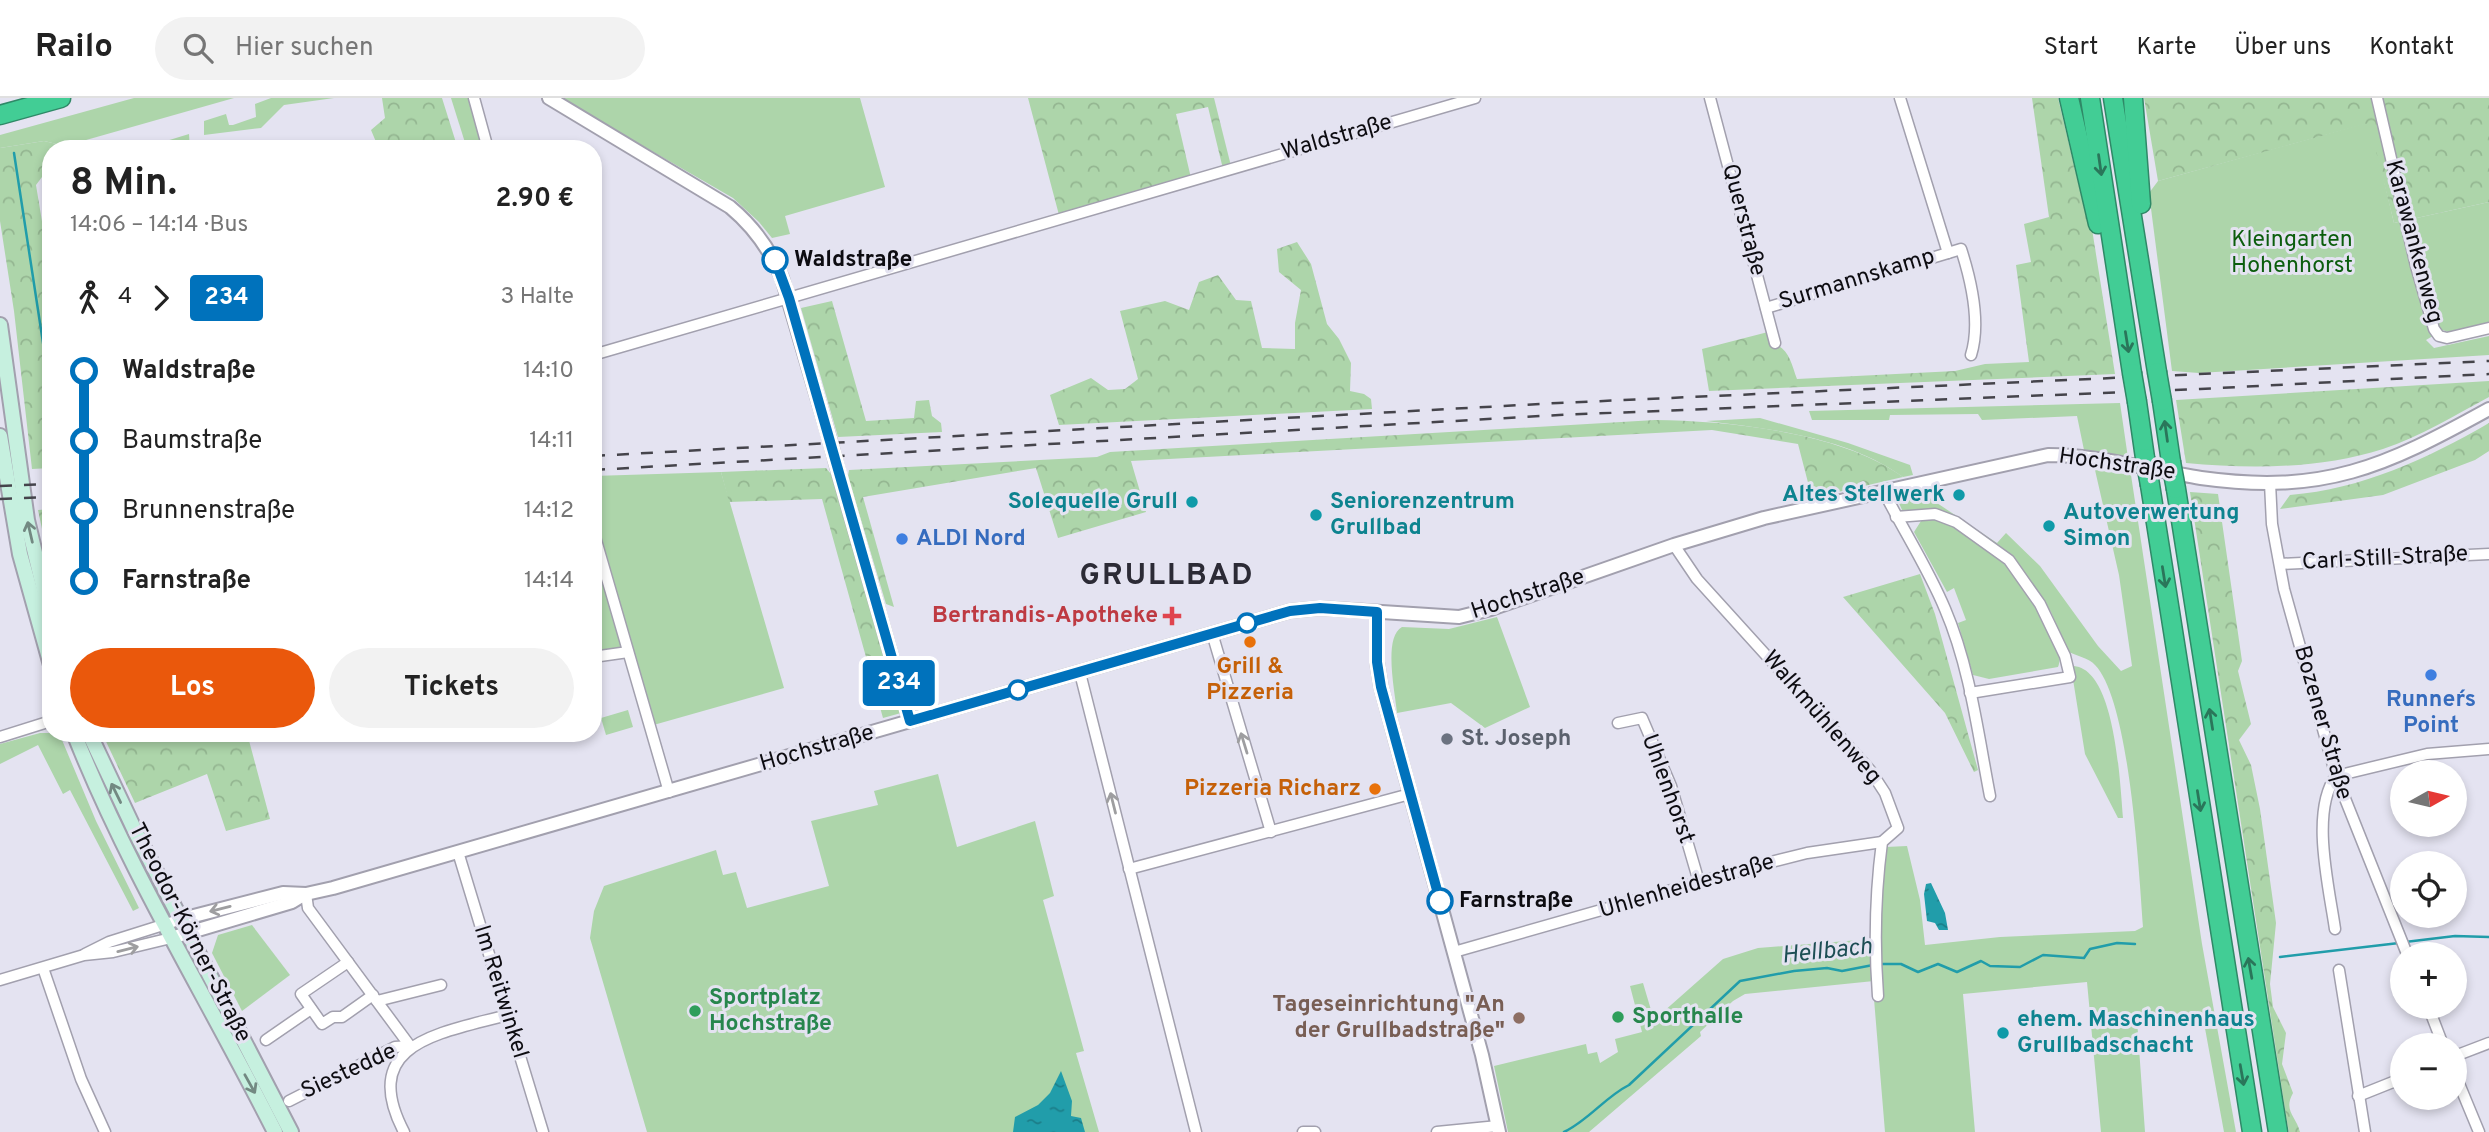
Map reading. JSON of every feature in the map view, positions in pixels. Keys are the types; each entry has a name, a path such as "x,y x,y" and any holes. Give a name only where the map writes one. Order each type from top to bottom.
{"highway":[{"path":"0,115 61,98"},
{"path":"2068,98 2091,190 2109,288 2122,310"},
{"path":"2090,98 2252,1132"},
{"path":"2113,98 2278,1132"},
{"path":"2133,98 2141,202 2152,288 2147,304"}],"main road":[{"path":"0,325 6,425 42,582"},
{"path":"0,436 23,565 42,633"},
{"name":"Theodor-Körner-Straße","path":"78,742 97,790 167,931 275,1132"},
{"name":"Theodor-Körner-Straße","path":"93,742 137,835 291,1132"}],"street":[{"path":"474,98 486,140"},
{"path":"549,98 730,207 763,240 775,260 789,298 910,721"},
{"name":"Waldstraße","path":"602,352 1475,98"},
{"name":"Querstraße","path":"1710,98 1775,343"},
{"name":"Surmannskamp","path":"1900,98 1948,253"},
{"name":"Karawankenweg","path":"2377,98 2416,266 2434,329 2440,336 2447,338 2489,328"},
{"name":"Surmannskamp","path":"1766,307 1961,249 1976,340 1971,355"},
{"name":"Hochstraße","path":"167,931 188,933 292,902 306,894 669,792 1290,611 1320,608 1446,618 1472,615 1674,545 1764,518 2048,455 2072,455 2203,478 2270,483 2330,478 2374,467 2412,452 2489,409"},
{"name":"Bozener Straße","path":"2270,483 2272,524 2280,564 2336,776 2403,942"},
{"path":"1883,491 1929,573 1946,612 1970,693 1990,796"},
{"path":"1896,517 1935,514 1946,518 2009,561 2040,604 2066,656 2070,677 1970,693"},
{"name":"Walkmühlenweg","path":"1674,545 1697,579 1870,770 1885,793 1898,828 1882,842 1875,892 1874,954 1878,996"},
{"name":"Carl-Still-Straße","path":"2280,564 2489,554"},
{"path":"602,561 669,792"},
{"path":"1377,612 1377,662 1381,687 1454,952 1499,1129 1437,1132"},
{"path":"1212,634 1271,832"},
{"path":"602,656 628,652"},
{"path":"1080,673 1196,1132"},
{"name":"Uhlenhorst","path":"1618,723 1642,718 1671,786 1699,883"},
{"path":"0,737 42,724"},
{"path":"2335,929 2323,826 2326,792 2336,776 2427,754 2489,749"},
{"path":"1129,869 1410,794"},
{"name":"Uhlenheidestraße","path":"1454,952 1807,853 1882,842"},
{"name":"Im Reitwinkel","path":"458,852 543,1132"},
{"name":"Hochstraße","path":"0,980 84,955 113,952 167,931 181,919 283,893 306,894"},
{"path":"306,894 308,908 410,1046"},
{"path":"348,962 301,994 321,1024 332,1017 342,1017 375,998 441,985"},
{"path":"43,968 81,1079 106,1132"},
{"path":"2339,970 2365,1132"},
{"path":"266,1040 312,1009"},
{"name":"Siestedde","path":"404,1132 394,1113 389,1088 397,1062 410,1046 427,1037 507,1015"},
{"path":"2467,1051 2489,1043"},
{"name":"Siestedde","path":"289,1101 395,1047 410,1046"},
{"path":"2358,1096 2390,1083"},
{"path":"2467,1103 2479,1132"},
{"path":"1303,1132 1315,1132"}],"green space":[{"path":"134,98 234,98 86,140 42,140 0,148 0,135"},
{"path":"271,98 334,98 284,105 261,128 204,135 204,121 226,114 229,125 233,125 256,117 255,104"},
{"path":"382,98 442,98 455,140 375,140 371,130 385,118"},
{"path":"451,98 469,98 481,140 464,140"},
{"path":"560,98 860,98 885,187 785,216 790,234 772,238 733,198"},
{"path":"1028,98 1214,98 1231,166 1223,169 1208,107 1176,114 1191,178 1059,215"},
{"path":"2032,98 2058,98 2089,228 2092,229 2115,374 1709,391 1702,349 1768,332 1771,343 1786,352 1797,379 1955,371 1985,364 2029,362 2016,265 2031,262 2024,224 2049,217"},
{"path":"2144,98 2489,98 2489,202 2394,223 2369,123 2158,181"},
{"name":"Kleingarten Hohenhorst","path":"2370,122 2394,223 2489,202 2489,322 2451,333 2443,330 2426,340 2434,348 2489,336 2489,355 2199,373 2172,371 2149,193 2158,181"},
{"path":"189,134 189,140 169,140"},
{"path":"42,141 42,177 36,185 42,221 42,468 32,469 14,311 0,221 0,148"},
{"path":"1297,242 1311,264 1327,324 1339,339 1351,363 1350,391 1364,394 1371,399 1372,409 1059,425 1050,395 1091,378 1108,390 1125,389 1138,379 1120,311 1165,301 1189,310 1199,282 1218,275 1236,300 1251,301 1262,348 1295,349 1295,323 1301,290 1279,272 1277,249"},
{"path":"832,301 866,421 914,418 916,401 929,400 932,416 941,423 942,432 838,437 801,308"},
{"path":"2489,381 2489,397 2410,438 2359,456 2285,466 2186,463 2176,400"},
{"path":"2120,403 2128,458 2084,450 2077,416 1982,420 1978,414 1890,415 1889,420 1812,420 1809,411"},
{"path":"1760,418 1848,443 1910,465 1913,475 1903,477 1858,452 1808,437 1706,421"},
{"path":"1655,420 1716,423 1817,439 1849,449 1903,477 1812,498 1798,444 1712,430 1131,461 1146,512 1058,538 1036,468 863,497 894,607 886,604 848,476 849,470 1097,457 1110,452"},
{"path":"2489,423 2489,451 2475,460 2383,495 2280,509 2290,495 2343,486 2393,470 2442,449"},
{"path":"826,468 831,474 901,713 883,718 822,499 729,502 721,472"},
{"path":"2095,470 2131,475 2202,944 2236,1132 2224,1132 2202,1012 2137,1020 2145,1132 2101,1132 2087,982 1963,994 1975,1132 1885,1132 1874,999 1881,999 1880,893 1886,847 1907,846 1920,900 1925,945 2000,937 2135,931 2143,927 2131,789 2117,714 2107,684 2095,665 2067,651 2051,612 2020,568 1950,514 1933,510 1903,512 1898,501 1899,495 1964,480 1922,493 1997,543 2006,533 2040,566 2098,646 2121,671 2132,666 2119,575"},
{"path":"721,472 784,688 650,726 629,652 602,656 602,476"},
{"path":"2190,492 2218,494 2242,661 2238,671 2251,724 2239,740 2251,765 2260,809 2276,923 2270,984 2273,1007 2286,1033 2282,1064 2293,1093 2290,1109 2300,1132 2289,1132 2287,1122"},
{"path":"38,510 42,510 42,529"},
{"path":"1935,518 1972,536 1988,548 2017,579 2055,644 2059,653 2058,667 1989,679 1973,675 1958,623 1966,620 1954,588 1947,592 1914,532 1921,521"},
{"path":"1920,574 1935,614 1978,770 1974,772 1945,713 1843,597"},
{"path":"1497,617 1530,707 1485,728 1451,703 1397,713 1392,653 1396,633 1402,627 1449,629"},
{"path":"2071,667 2088,672 2099,687 2107,707 2117,756 2123,818 2118,818 2085,754"},
{"path":"628,710 633,727 606,735 602,718"},
{"path":"40,733 42,742 63,742 96,821 139,908 133,911 70,790 63,794 38,745 0,764 0,744"},
{"path":"106,742 249,742 270,819 226,831 207,774 135,803"},
{"path":"938,774 957,847 1035,821 1054,896 1043,900 1084,1051 1076,1053 1099,1132 647,1132 590,938 594,911 604,886 716,850 723,875 736,872 747,908 829,886 811,821 878,805 874,791"},
{"path":"252,925 290,975 242,1011 212,953 218,935"},
{"path":"1859,940 1872,954 1874,981 1745,994 1733,1001 1700,1032 1701,1036 1589,1132 1508,1132 1494,1066 1586,1044 1588,1054 1597,1052 1600,1063 1618,1052 1615,1039 1642,1032 1630,986 1643,983 1654,1020 1723,959 1758,948"}],"water":[{"path":"1931,883 1945,913 1948,930 1939,930 1935,923 1927,921 1924,894 1926,884"},
{"path":"1061,1071 1072,1101 1071,1116 1081,1118 1085,1132 1013,1132 1015,1117 1038,1105 1050,1093"}],"waterway":[{"path":"14,153 42,336"},
{"name":"Hellbach","path":"2405,942 2455,936 2489,937"},
{"name":"Hellbach","path":"1879,964 1901,964 1918,972 1938,964 1957,972 1981,961 1990,966 2020,967 2043,955 2084,958 2090,949 2117,943 2135,944"},
{"name":"Hellbach","path":"2280,957 2390,944"},
{"name":"Hellbach","path":"1564,1132 1629,1085 1740,981 1794,971 1827,968 1842,971 1873,965"}],"railway":[{"path":"602,456 1558,403 2489,361"},
{"path":"602,469 1559,415 2200,389 2489,374"},
{"path":"0,486 42,484"},
{"path":"0,499 42,497"}],"bus line":[{"name":"234","path":"775,260 789,298 910,721 1290,611 1320,608 1377,612 1377,662 1381,687 1440,901"}],"place":[{"name":"Waldstraße","path":"775,260"},
{"name":"Altes Stellwerk","path":"1959,495"},
{"name":"Solequelle Grull","path":"1192,502"},
{"name":"Seniorenzentrum Grullbad","path":"1316,515"},
{"name":"Autoverwertung Simon","path":"2049,526"},
{"name":"ALDI Nord","path":"902,539"},
{"name":"Bertrandis-Apotheke","path":"1172,616"},
{"name":"Grill & Pizzeria","path":"1250,642"},
{"name":"Runner´s Point","path":"2431,675"},
{"name":"St. Joseph","path":"1447,739"},
{"name":"Pizzeria Richarz","path":"1375,789"},
{"name":"Farnstraße","path":"1440,901"},
{"name":"Sportplatz Hochstraße","path":"695,1011"},
{"name":"Sporthalle","path":"1618,1017"},
{"name":"Tageseinrichtung \"An der Grullbadstraße\"","path":"1519,1018"},
{"name":"ehem. Maschinenhaus Grullbadschacht","path":"2003,1033"}],"district":[{"name":"GRULLBAD","path":"1167,576"}]}
